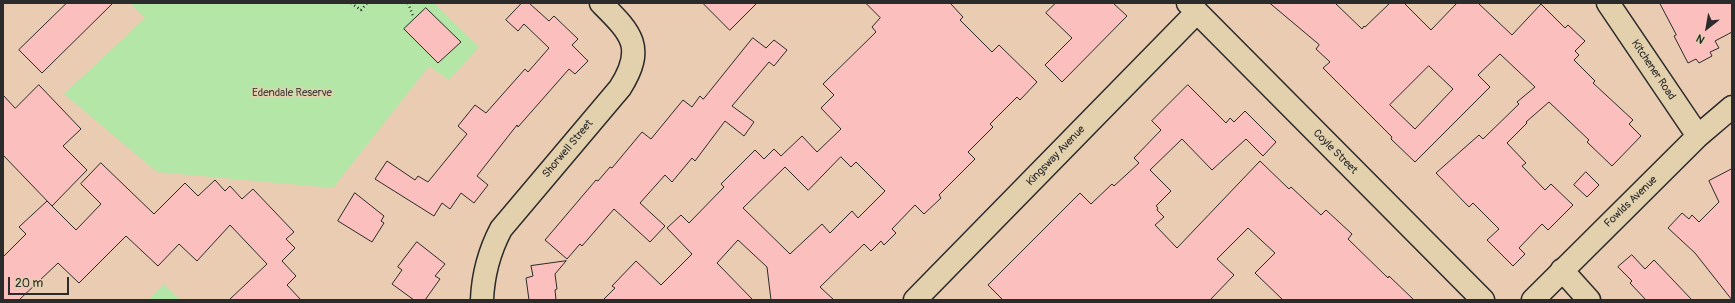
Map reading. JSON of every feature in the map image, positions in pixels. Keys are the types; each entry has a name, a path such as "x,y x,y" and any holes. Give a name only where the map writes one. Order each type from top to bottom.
{"street":[{"name":"Shorwell Street","path":"482,300 484,272 494,242 501,229 620,88 629,74 633,58 632,44 627,30 601,3"},
{"name":"Kitchener Road","path":"1608,3 1698,136"},
{"name":"Kingsway Avenue","path":"915,300 1192,8"},
{"name":"Coyle Street","path":"1192,8 1483,300"},
{"name":"Fowlds Avenue","path":"1533,300 1698,136 1732,107"},
{"path":"1562,270 1589,300"}],"path":[{"path":"351,3 361,10 368,3"},
{"path":"408,3 413,16"}],"green space":[{"name":"Edendale Reserve","path":"130,3 434,3 479,47 449,80 429,66 333,188 157,172 64,94 145,18"},
{"path":"164,284 180,300 148,300"}],"building":[{"path":"67,3 113,3 42,73 19,50"},
{"path":"522,3 529,3 549,21 554,16 578,39 572,45 588,61 575,74 569,69 518,127 517,125 477,176 488,185 474,203 461,193 450,209 442,203 434,216 375,179 387,161 415,180 418,176 428,182 467,134 458,126 475,105 486,113 525,69 528,72 549,48 524,24 518,31 506,20"},
{"path":"703,3 757,3 730,30"},
{"path":"866,3 950,3 963,17 960,20 992,52 999,45 1037,82 1020,100 1017,97 990,124 993,127 968,152 975,159 939,195 941,198 924,214 915,205 892,229 896,233 884,245 881,241 871,251 864,244 820,287 834,300 771,300 767,267 738,240 717,263 753,300 603,300 615,288 612,286 636,261 661,285 692,254 667,228 681,215 689,223 724,187 721,184 755,150 764,159 774,149 781,156 802,136 817,152 841,129 821,108 834,95 823,84 876,32 872,27 880,18","holes":["841,157 851,167 856,162 885,191 858,218 852,211 830,233 822,224 790,254 743,208 785,167 808,190"]},
{"path":"1056,3 1113,3 1127,16 1062,82 1045,65 1072,38 1046,13"},
{"path":"1270,3 1335,3 1362,29 1390,3 1404,3 1431,30 1457,3 1478,3 1512,35 1541,4 1565,28 1568,25 1585,41 1575,51 1579,55 1574,60 1595,81 1593,83 1633,120 1629,124 1641,136 1612,166 1587,142 1589,140 1549,102 1526,122 1527,123 1507,143 1526,163 1522,166 1545,190 1551,184 1573,205 1548,230 1542,224 1519,248 1525,254 1513,266 1487,240 1499,229 1473,203 1469,207 1436,173 1479,135 1483,139 1519,104 1517,102 1535,87 1500,54 1478,75 1490,87 1415,162 1323,68 1330,62 1316,49 1319,45","holes":["1429,66 1453,89 1415,129 1390,105"]},
{"path":"1660,3 1732,3 1732,32 1715,41 1719,48 1710,52 1712,56 1699,63 1696,59 1688,63 1674,36 1676,35"},
{"path":"426,8 461,42 438,63 404,29"},
{"path":"753,38 766,48 774,40 787,50 774,66 769,62 732,106 754,122 744,136 725,121 695,161 692,158 672,182 665,175 640,203 665,226 650,242 614,209 582,246 580,244 567,259 545,240 596,180 598,181 610,167 612,168 642,132 651,139 683,100 692,107 700,96 703,99"},
{"path":"39,85 81,129 63,146 87,170 52,206 3,155 3,95 15,108"},
{"path":"1188,85 1226,123 1230,118 1234,122 1245,111 1276,142 1263,156 1246,139 1212,170 1182,139 1150,170 1171,191 1156,206 1158,208 1157,210 1164,217 1155,225 1177,248 1260,161 1289,189 1291,187 1321,215 1326,210 1352,234 1348,239 1388,278 1389,276 1414,300 1283,300 1255,273 1275,253 1248,228 1217,259 1234,275 1210,300 1003,300 988,285 1080,193 1091,204 1112,184 1114,186 1139,163 1134,158 1161,130 1152,121"},
{"path":"101,163 154,214 185,183 198,196 215,180 225,191 230,186 242,199 253,189 294,232 286,239 295,248 282,261 296,276 287,285 301,300 229,300 267,264 230,225 197,261 179,244 158,266 126,236 79,283 58,263 19,300 3,300 3,257 26,234 19,227 47,201 76,230 101,204 81,184"},
{"path":"1732,169 1732,300 1695,253 1668,228 1682,213 1689,219 1692,215 1699,222 1719,202 1709,181"},
{"path":"1586,172 1599,185 1587,197 1574,185"},
{"path":"355,193 384,216 381,221 384,223 372,242 338,221"},
{"path":"417,242 445,264 435,276 440,279 425,300 414,300 392,284 402,270 398,267"},
{"path":"1632,255 1645,269 1654,260 1692,300 1646,300 1630,283 1632,281 1618,267"},
{"path":"566,261 555,274 557,289 555,290 556,300 529,300 526,278 533,276 531,266"}]}
